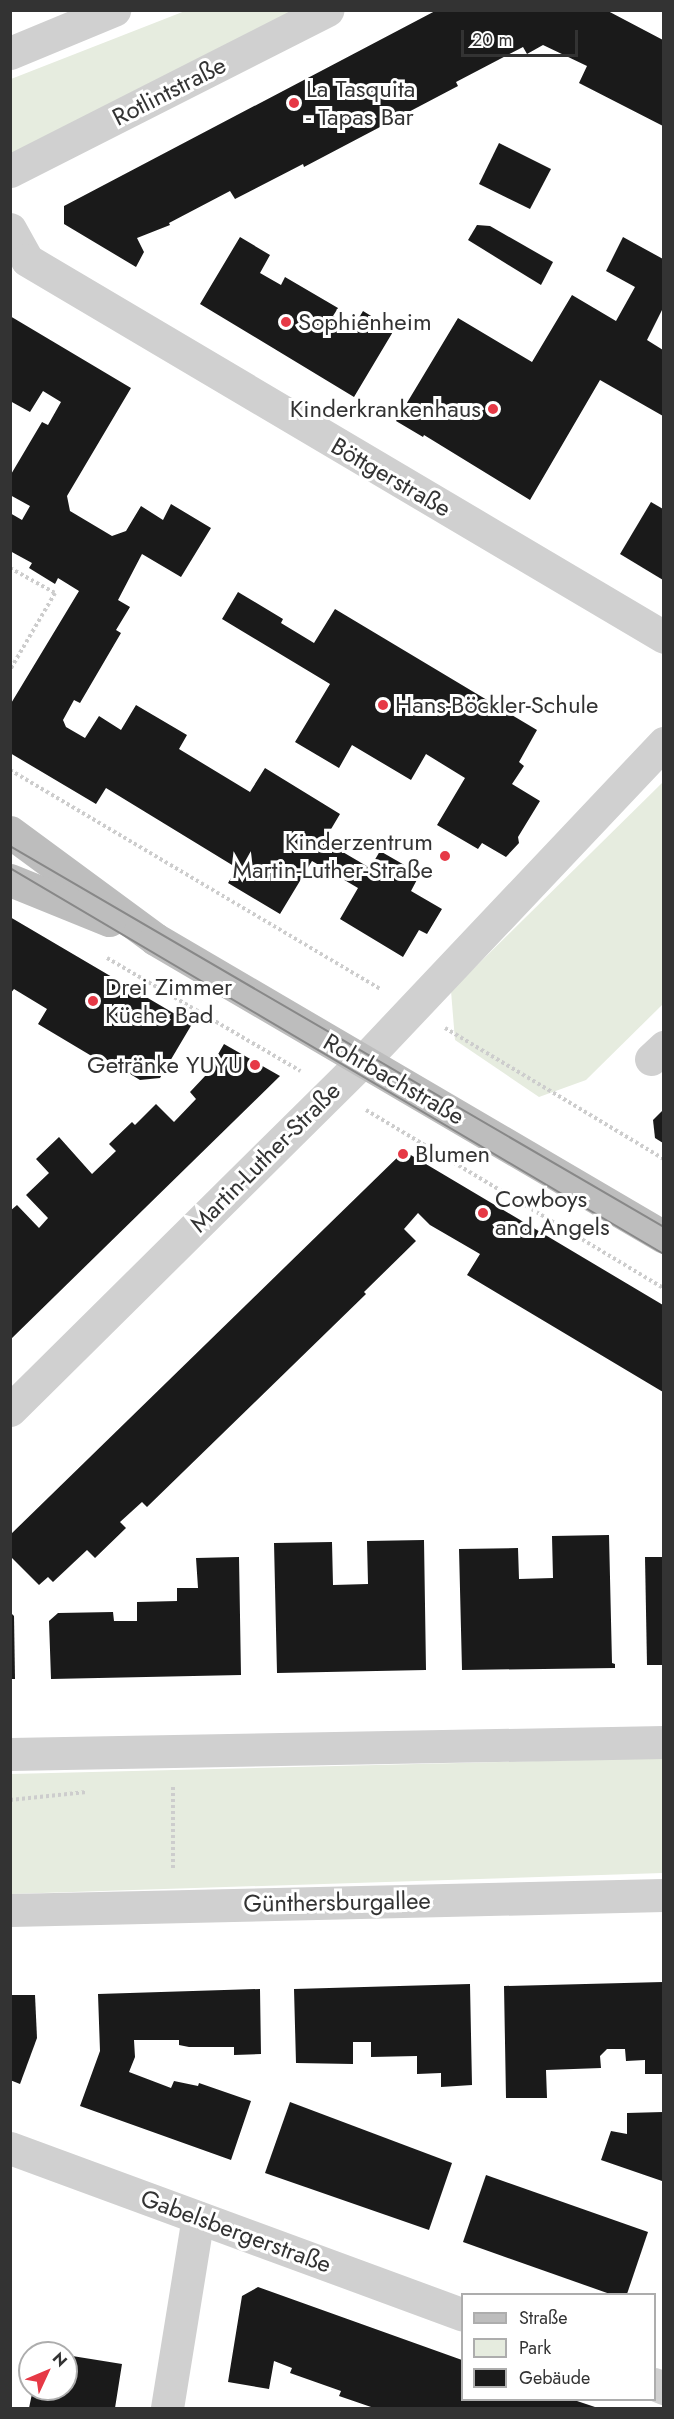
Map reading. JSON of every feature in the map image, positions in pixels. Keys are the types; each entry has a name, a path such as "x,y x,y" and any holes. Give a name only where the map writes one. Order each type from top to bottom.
{"street":[{"path":"10,52 114,10"},
{"name":"Rotlintstraße","path":"10,171 327,10"},
{"name":"Böttgerstraße","path":"10,229 27,260 663,637"},
{"name":"Martin-Luther-Straße","path":"10,1410 363,1061 663,743"},
{"name":"Rohrbachstraße","path":"10,832 155,939 663,1237"},
{"name":"Rohrbachstraße","path":"10,880 155,939"},
{"path":"10,1754 663,1742"},
{"name":"Günthersburgallee","path":"10,1910 663,1895"},
{"name":"Gabelsbergerstraße","path":"10,2148 461,2314"},
{"path":"167,2409 198,2217"}],"path":[{"path":"10,568 55,593 10,670"},
{"path":"10,770 663,1159"},
{"path":"173,1751 173,1906"}],"green space":[{"path":"185,11 304,11 11,160 11,79"},
{"path":"663,782 663,1004 586,1080 539,1097 455,1040 451,991"},
{"path":"663,1758 663,1873 11,1894 10,1774"}],"building":[{"path":"437,10 606,10 663,40 663,126 579,83 587,66 543,45 527,54 523,47 456,82 458,86 304,167 303,164 235,199 230,191 169,223 170,225 137,238 144,252 136,267 64,224 64,206"},
{"path":"499,143 551,169 530,209 479,184"},
{"path":"477,225 490,226 553,262 541,285 468,240"},
{"name":"Sophienheim","path":"240,237 270,255 260,273 281,285 285,277 338,308 333,316 353,328 363,311 394,330 354,397 200,304"},
{"name":"Kinderkrankenhaus","path":"623,237 663,259 663,308 647,340 663,350 663,416 600,380 530,500 424,435 423,437 396,421 458,318 532,362 572,295 616,321 635,287 606,271"},
{"path":"10,316 131,388 67,496 70,511 112,536 126,531 141,506 163,520 171,504 211,528 181,577 142,554 118,600 130,607 116,630 121,633 80,703 74,700 63,720 66,727 85,738 99,716 121,730 136,705 187,735 179,749 250,792 265,768 340,814 324,841 370,868 380,851 420,874 411,891 442,909 427,934 419,930 403,957 340,919 358,888 312,861 280,914 228,883 237,868 106,788 96,804 10,753 10,705 79,591 58,578 55,584 29,568 32,563 10,551 10,513 22,520 30,506 10,495 10,476 42,422 48,425 61,402 43,391 30,412 10,401"},
{"path":"651,502 663,509 663,580 620,554"},
{"path":"238,592 283,619 281,623 314,643 335,609 537,730 519,762 524,766 512,784 540,801 518,837 519,843 506,857 482,843 478,849 437,825 465,778 426,754 411,780 352,745 339,768 295,742 330,684 222,619"},
{"path":"10,917 192,1024 160,1078 140,1080 102,1057 100,1061 38,1024 47,1009 14,989 10,994"},
{"path":"224,1044 280,1076 10,1340 10,1211 17,1205 39,1228 48,1218 26,1195 49,1173 36,1159 59,1137 92,1174 116,1151 109,1144 132,1122 135,1125 156,1104 174,1122 196,1099 190,1092 206,1075"},
{"path":"663,1110 663,1143 655,1138 653,1120"},
{"path":"404,1151 663,1305 663,1392 467,1275 480,1254 430,1225 418,1213 404,1229 416,1241 364,1292 366,1294 147,1507 142,1502 120,1522 126,1528 95,1558 87,1550 53,1582 48,1577 39,1585 10,1556 10,1535"},
{"path":"609,1535 612,1663 615,1664 615,1668 462,1670 459,1549 518,1548 519,1579 553,1578 552,1536"},
{"path":"424,1540 426,1670 277,1673 274,1543 332,1542 333,1585 368,1584 367,1541"},
{"path":"239,1557 241,1675 51,1679 49,1621 58,1613 113,1612 114,1621 137,1621 137,1602 177,1601 177,1588 198,1588 196,1558"},
{"path":"645,1557 663,1557 663,1665 647,1665"},
{"path":"10,1612 14,1616 15,1679 10,1679"},
{"path":"663,1982 663,2074 645,2074 645,2060 626,2061 625,2049 607,2049 600,2056 601,2068 546,2070 547,2098 506,2098 504,1986"},
{"path":"470,1984 472,2085 441,2087 441,2073 417,2074 417,2056 371,2057 371,2042 353,2042 353,2064 296,2063 294,1989"},
{"path":"260,1989 261,2054 234,2055 234,2047 189,2047 179,2045 179,2040 134,2040 135,2057 129,2072 171,2088 174,2081 198,2086 199,2083 251,2101 231,2160 80,2106 100,2051 98,1994"},
{"path":"10,1995 35,1995 37,2038 20,2084 10,2080"},
{"path":"290,2102 452,2163 429,2230 265,2173"},
{"path":"663,2112 662,2181 601,2160 611,2131 627,2134 627,2113"},
{"path":"486,2175 648,2232 627,2293 607,2293 463,2242"},
{"path":"258,2287 461,2360 461,2401 577,2401 598,2408 374,2408 339,2396 341,2391 290,2373 292,2368 274,2361 269,2389 228,2382 242,2296"},
{"path":"78,2357 122,2364 115,2408 29,2408 30,2401 78,2401"}],"tram line":[{"path":"10,846 664,1227"},
{"path":"10,868 664,1254"}],"place":[{"name":"La Tasquita - Tapas Bar","path":"294,103"},
{"name":"Sophienheim","path":"286,322"},
{"name":"Kinderkrankenhaus","path":"493,409"},
{"name":"Hans-Böckler-Schule","path":"383,705"},
{"name":"Kinderzentrum Martin-Luther-Straße","path":"445,856"},
{"name":"Drei Zimmer Küche Bad","path":"93,1001"},
{"name":"Getränke YUYU","path":"255,1065"},
{"name":"Blumen","path":"403,1154"},
{"name":"Cowboys and Angels","path":"483,1213"}]}
